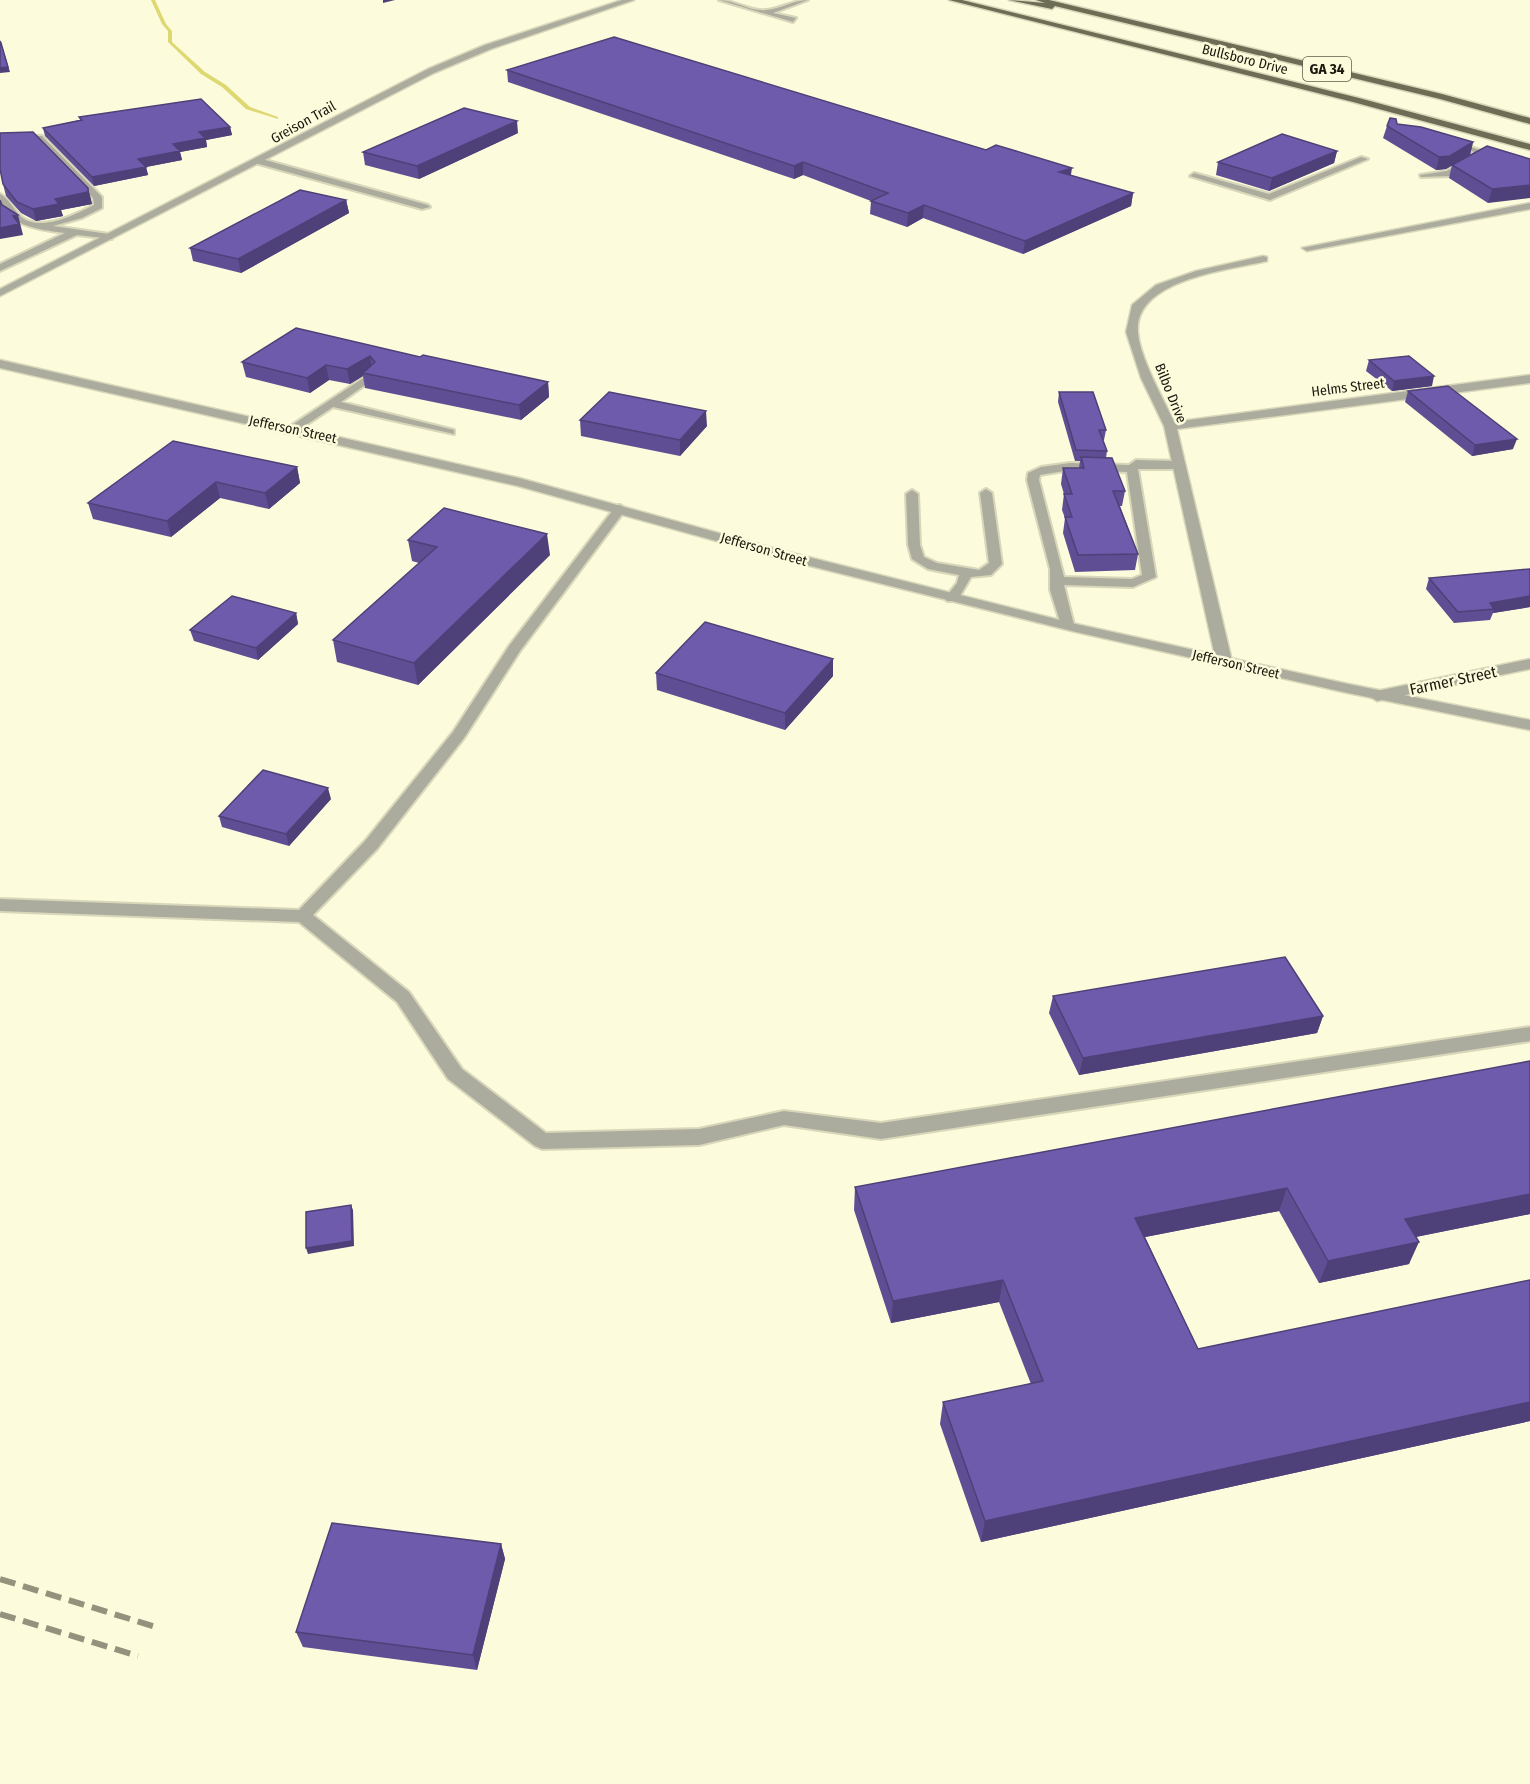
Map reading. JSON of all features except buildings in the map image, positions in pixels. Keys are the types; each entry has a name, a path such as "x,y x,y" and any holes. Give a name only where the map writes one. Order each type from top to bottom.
{"main road":[{"name":"Bullsboro Drive","path":"953,0 1356,100 1530,147"},
{"path":"1013,0 1089,12"},
{"name":"Bullsboro Drive","path":"1040,0 1442,97 1530,122"}],"street":[{"name":"Greison Trail","path":"0,293 431,70 488,47 630,0"},
{"path":"1307,248 1530,206"},
{"name":"Bilbo Drive","path":"1224,661 1177,465 1170,426 1147,378 1132,332 1138,304 1160,286 1200,273 1263,259"},
{"name":"Jefferson Street","path":"0,364 293,429 620,509 952,598 1377,696 1530,725"},
{"name":"Helms Street","path":"1170,426 1530,379"},
{"name":"Farmer Street","path":"1377,696 1530,664"}],"lane":[{"path":"686,3 697,0"},
{"path":"722,0 794,20"},
{"path":"738,0 759,5 782,0"},
{"path":"765,13 805,0"},
{"path":"0,139 39,138 97,197 99,206 79,216 40,227"},
{"path":"1424,175 1449,174 1484,153 1441,138"},
{"path":"1194,176 1270,197 1364,159"},
{"path":"258,161 425,207"},
{"path":"0,197 18,219 40,227 109,237"},
{"path":"0,268 76,232"},
{"path":"293,429 371,376"},
{"path":"332,402 450,432"},
{"path":"1056,581 1123,583 1143,581 1149,577 1132,470 1137,464 1177,465"},
{"path":"1067,625 1056,581 1057,569 1033,480 1034,473 1046,468 1061,466 1132,470"},
{"path":"912,494 914,545 918,560 933,566 982,575 996,564 986,493"},
{"path":"303,916 371,845 459,735 514,649 620,509"},
{"path":"952,598 963,584 966,573"},
{"path":"0,905 303,916 403,997 454,1074 542,1141 699,1137 784,1118 881,1131 1530,1034"}],"waterway":[{"path":"153,0 164,24 170,31 170,42 203,73 224,86 248,108 276,118"}],"railway":[{"path":"0,1579 156,1627"},
{"path":"0,1614 138,1656"}]}
